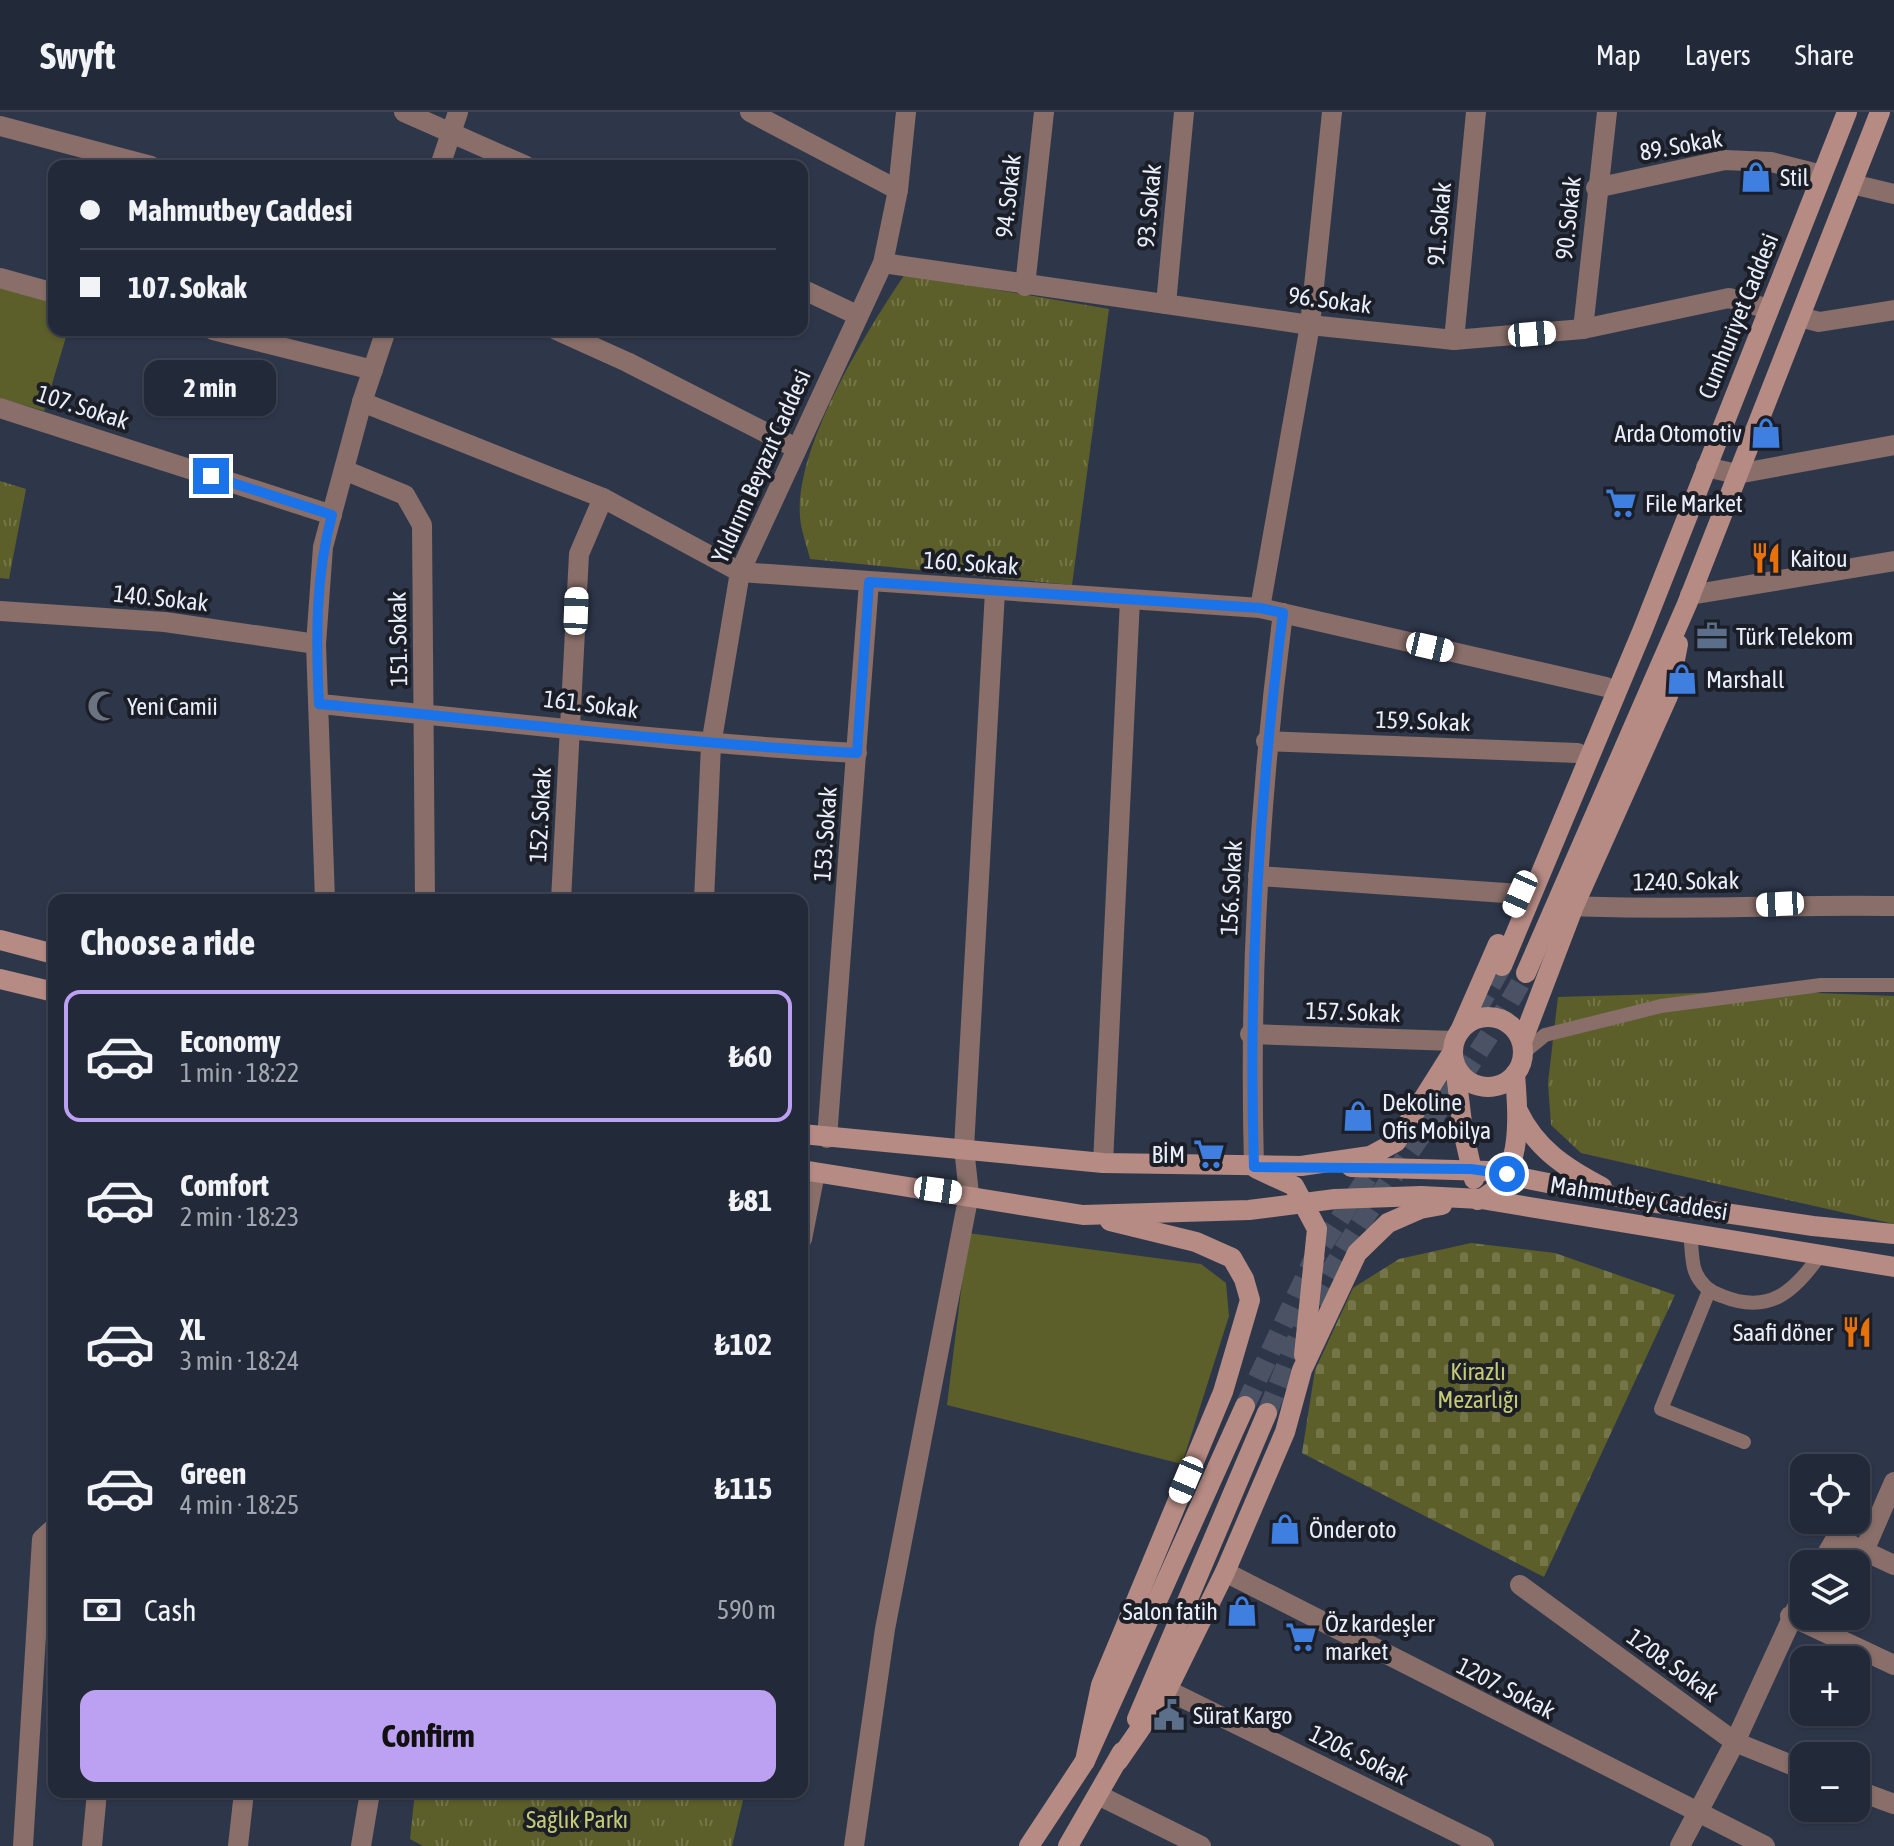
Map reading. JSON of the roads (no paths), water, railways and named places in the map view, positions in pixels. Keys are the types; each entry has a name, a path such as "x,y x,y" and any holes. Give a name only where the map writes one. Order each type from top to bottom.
{"main road":[{"name":"Cumhuriyet Caddesi","path":"1643,629 1847,112"},
{"path":"1526,973 1688,599 1880,112"},
{"path":"1302,1370 1357,1253 1388,1223 1420,1209 1481,1199 1498,1188 1507,1174 1514,1150 1518,1110 1515,1074 1522,1047 1574,906 1668,696 1688,599"},
{"path":"1481,1199 1471,1169 1455,1047 1606,687 1643,629"},
{"path":"1502,966 1643,629"},
{"path":"0,940 48,952"},
{"path":"0,979 48,991"},
{"path":"808,1135 1103,1163 1301,1166 1370,1156 1396,1142 1455,1047 1477,1018 1499,1018 1509,1024 1522,1047"},
{"path":"1455,1047 1471,1083 1495,1087 1515,1074"},
{"path":"1518,1110 1527,1131 1564,1167 1623,1198"},
{"name":"Mahmutbey Caddesi","path":"1301,1166 1471,1169 1623,1198 1813,1226 1894,1234"},
{"path":"1118,1761 1167,1690 1225,1572 1285,1432 1302,1370 1317,1229 1306,1203 1294,1186 1254,1167"},
{"name":"Mahmutbey Caddesi","path":"808,1171 969,1194 1083,1215 1249,1210 1421,1196 1481,1199 1894,1267"},
{"path":"1083,1215 1196,1242 1232,1258 1244,1279 1250,1300 1223,1392 1101,1685 1085,1761"},
{"path":"1029,1846 1085,1761 1245,1406"},
{"path":"1068,1846 1118,1761 1267,1413"}],"street":[{"path":"404,112 455,121 517,160"},
{"path":"750,112 898,190"},
{"name":"Yıldırım Beyazıt Caddesi","path":"704,894 711,745 740,572 883,263 898,190 906,112"},
{"name":"94. Sokak","path":"1025,286 1044,112"},
{"name":"93. Sokak","path":"1166,304 1184,112"},
{"path":"1260,608 1310,325 1332,112"},
{"name":"91. Sokak","path":"1454,340 1476,112"},
{"name":"90. Sokak","path":"1583,329 1596,188 1607,112"},
{"path":"442,160 455,121"},
{"path":"0,126 128,160"},
{"name":"89. Sokak","path":"1596,188 1725,160 1771,162 1822,175"},
{"path":"1852,184 1894,194"},
{"name":"96. Sokak","path":"883,263 1310,325 1454,340 1583,329 1729,298 1769,309"},
{"path":"0,278 48,291"},
{"path":"808,292 857,315"},
{"path":"1800,317 1819,322 1894,310"},
{"path":"237,336 373,370"},
{"path":"325,894 316,644 323,547 362,402 384,336"},
{"path":"569,336 796,448"},
{"name":"160. Sokak","path":"362,402 603,498 740,572 1260,608 1606,687"},
{"name":"107. Sokak","path":"0,408 332,515"},
{"path":"1706,467 1737,474 1894,445"},
{"name":"151. Sokak","path":"344,470 405,495 422,525 426,714 425,894"},
{"name":"152. Sokak","path":"561,894 579,554 603,498"},
{"path":"1688,599 1894,561"},
{"name":"153. Sokak","path":"827,1138 869,582"},
{"path":"854,1846 885,1629 969,1194 964,1148 995,591"},
{"path":"1103,1163 1130,599"},
{"name":"140. Sokak","path":"0,611 165,622 316,644"},
{"name":"156. Sokak","path":"1254,1167 1250,1034 1258,876 1266,741 1283,613"},
{"name":"161. Sokak","path":"319,704 571,727 711,745 857,753"},
{"name":"159. Sokak","path":"1266,741 1578,753"},
{"path":"1258,876 1520,894"},
{"name":"1240. Sokak","path":"1574,906 1673,910 1780,904 1894,906"},
{"name":"157. Sokak","path":"1250,1034 1455,1047"},
{"path":"1864,1550 1894,1482"},
{"path":"23,1846 42,1539 48,1534"},
{"path":"1829,1550 1836,1538 1862,1550"},
{"path":"1870,1554 1894,1565"},
{"name":"1207. Sokak","path":"1225,1572 1765,1846"},
{"name":"1208. Sokak","path":"1520,1585 1735,1742 1790,1764"},
{"path":"1680,1846 1735,1742 1790,1616"},
{"path":"1820,1630 1894,1665"},
{"name":"1206. Sokak","path":"1167,1690 1484,1846"},
{"path":"1870,1795 1894,1804"},
{"path":"1100,1796 1201,1846"},
{"path":"92,1846 96,1798"},
{"path":"238,1846 243,1798"},
{"path":"361,1846 369,1798"}],"lane":[{"path":"1522,1047 1545,1035 1661,1006 1821,985 1894,985"},
{"path":"1690,1233 1695,1271 1709,1291 1737,1302 1765,1304 1801,1282 1820,1255"},
{"path":"1709,1291 1661,1409 1744,1442"}],"tunnel":[{"path":"1476,1011 1502,966"},
{"path":"1267,1413 1303,1325 1329,1274 1480,1050 1526,973"},
{"path":"1245,1406 1315,1256 1382,1155"}],"place":[{"name":"Stil","path":"1756,177"},
{"name":"Arda Otomotiv","path":"1766,433"},
{"name":"File Market","path":"1621,503"},
{"name":"Kaitou","path":"1766,558"},
{"name":"Türk Telekom","path":"1712,636"},
{"name":"Marshall","path":"1682,679"},
{"name":"Yeni Camii","path":"103,706"},
{"name":"Dekoline Ofis Mobilya","path":"1358,1116"},
{"name":"BİM","path":"1209,1154"},
{"name":"Saafi döner","path":"1857,1332"},
{"name":"Önder oto","path":"1285,1529"},
{"name":"Salon fatih","path":"1242,1611"},
{"name":"Öz kardeşler market","path":"1301,1637"},
{"name":"Sürat Kargo","path":"1169,1715"}],"park label":[{"name":"Kirazlı Mezarlığı","path":"1478,1385"},
{"name":"Sağlık Parkı","path":"577,1819"}]}
